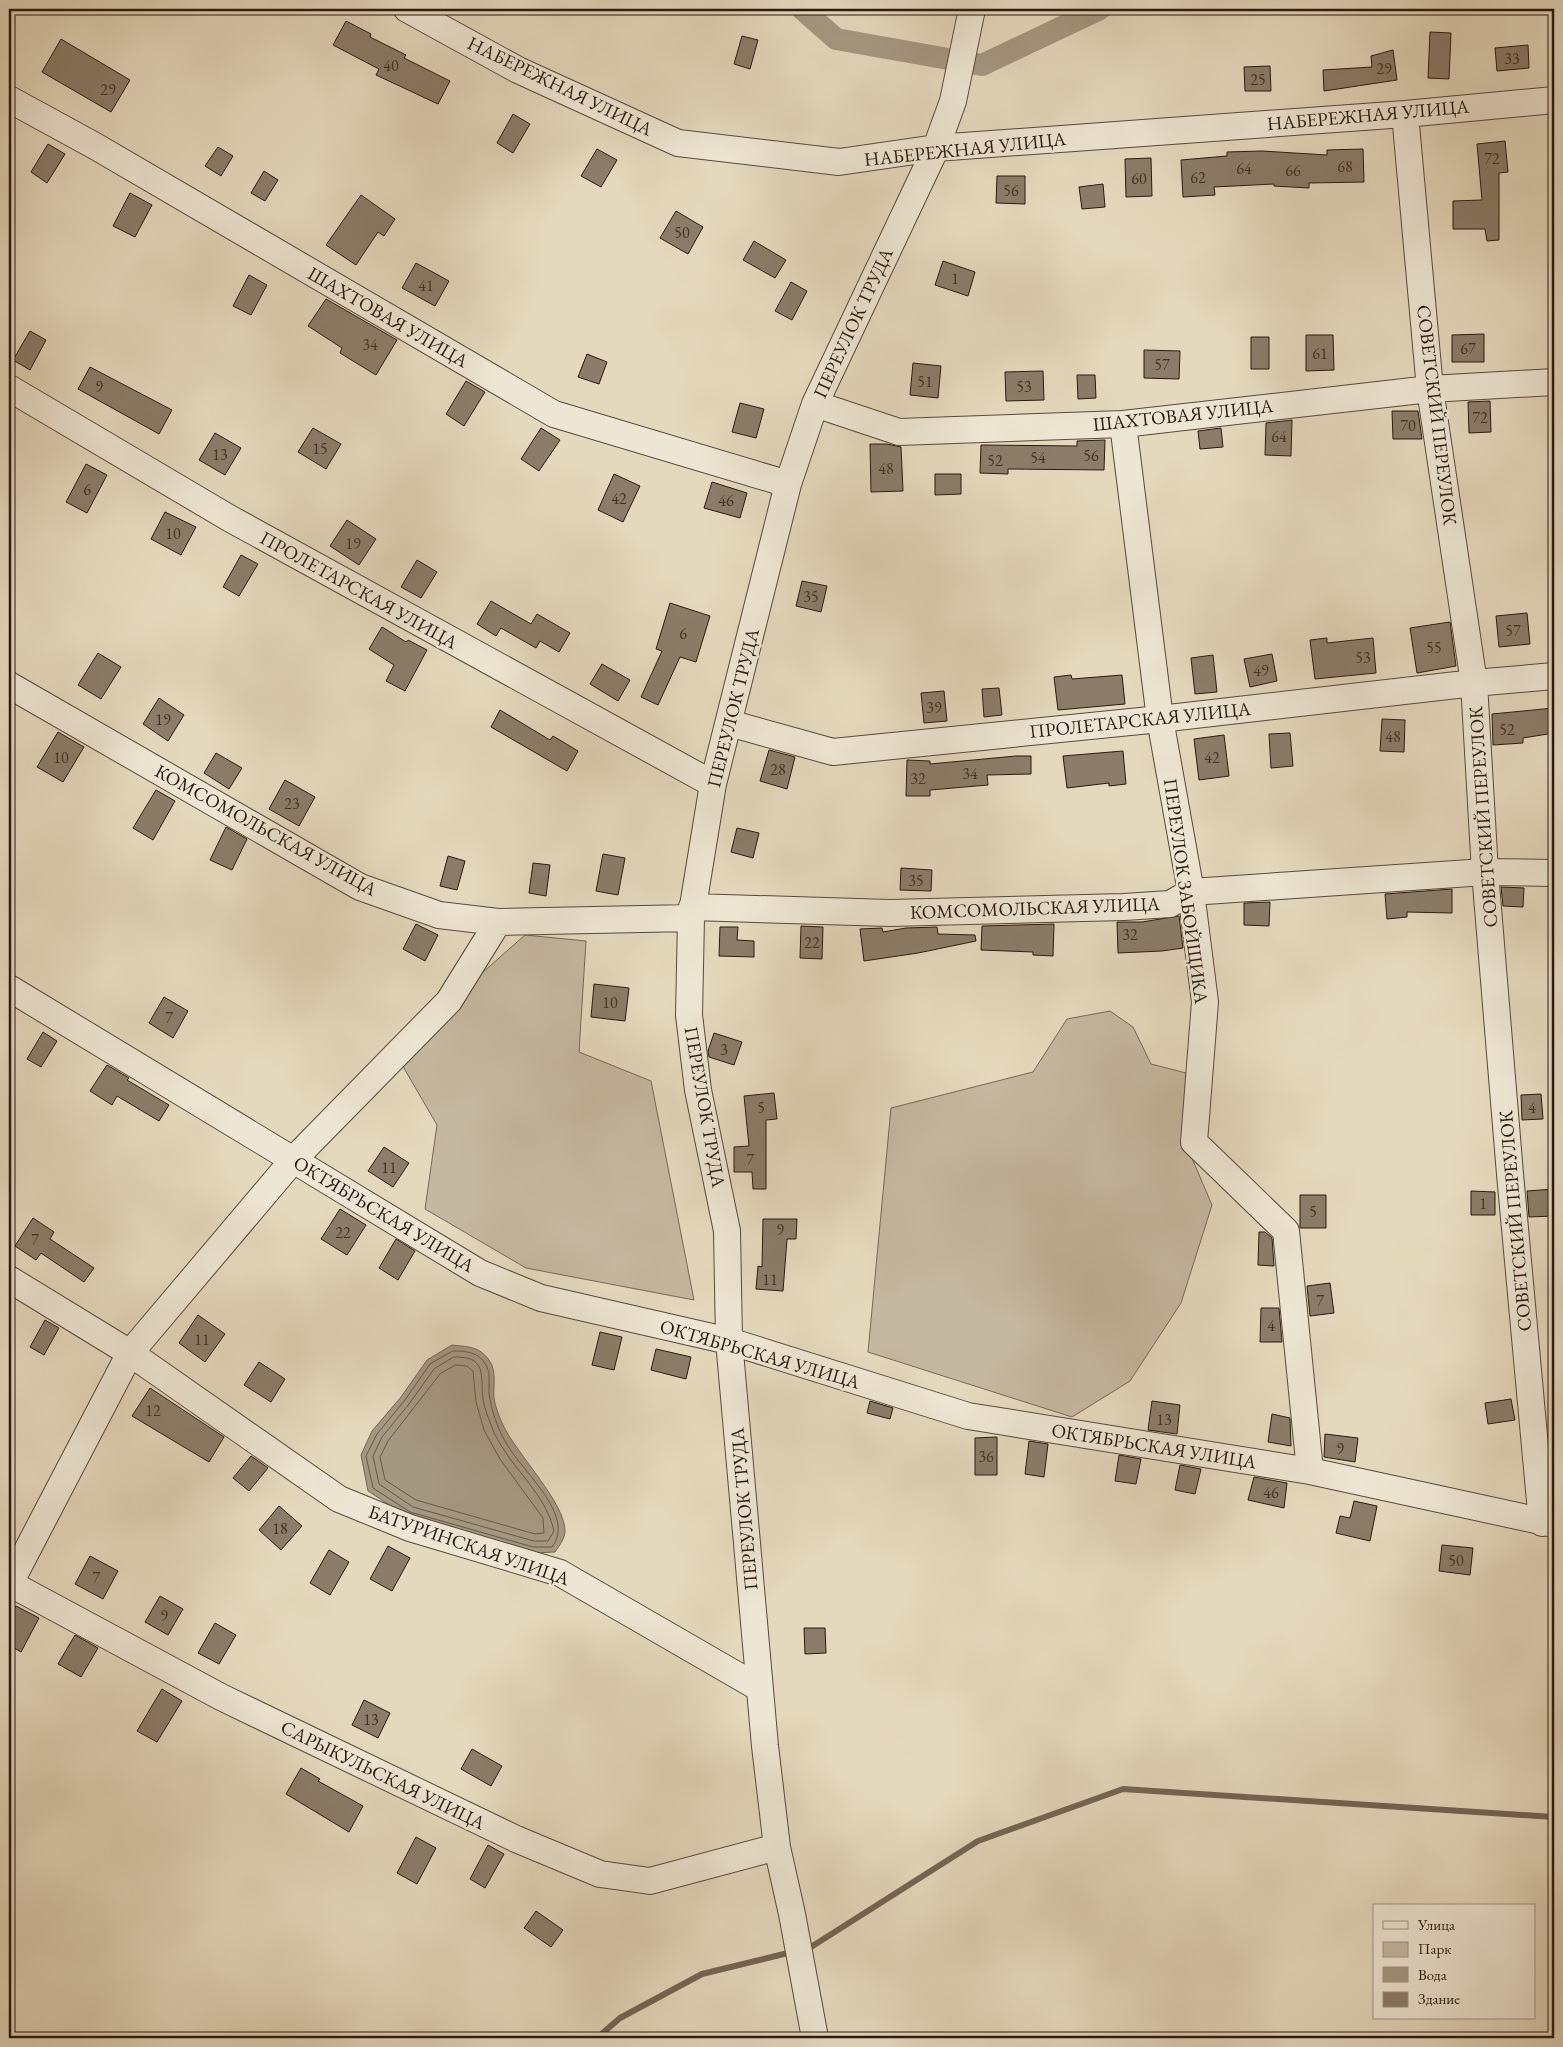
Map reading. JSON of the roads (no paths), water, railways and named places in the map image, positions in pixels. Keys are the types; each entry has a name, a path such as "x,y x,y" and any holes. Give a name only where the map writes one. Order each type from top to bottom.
{"street":[{"name":"НАБЕРЕЖНАЯ УЛИЦА","path":"407,9 518,70 678,143 839,162 936,148 1405,114 1554,100"},
{"name":"ПЕРЕУЛОК ТРУДА","path":"815,2038 792,1914 777,1846 758,1688 729,1341 727,1231 698,1090 689,1015 692,912 713,784 788,484 815,404 936,148 953,102 971,16"},
{"name":"ШАХТОВАЯ УЛИЦА","path":"9,99 230,224 554,414 788,484"},
{"name":"СОВЕТСКИЙ ПЕРЕУЛОК","path":"1405,114 1430,389 1474,683 1485,872 1548,1524"},
{"name":"ШАХТОВАЯ УЛИЦА","path":"815,404 899,432 1123,424 1430,389 1554,382"},
{"name":"ПРОЛЕТАРСКАЯ УЛИЦА","path":"9,388 229,518 713,784"},
{"name":"ПЕРЕУЛОК ЗАБОЙЩИКА","path":"1123,424 1160,720 1191,892 1205,1002 1194,1142 1286,1231 1310,1471"},
{"name":"ПРОЛЕТАРСКАЯ УЛИЦА","path":"729,723 833,752 1160,720 1474,683 1554,676"},
{"name":"КОМСОМОЛЬСКАЯ УЛИЦА","path":"9,685 360,887 439,915 498,922 692,912 890,914 1124,907 1170,904 1191,892 1485,872 1554,873"},
{"path":"9,1584 130,1353 294,1158 449,1001 498,922"},
{"name":"ОКТЯБРЬСКАЯ УЛИЦА","path":"9,988 294,1158 480,1273 541,1298 729,1341 968,1416 1310,1471 1548,1524"},
{"name":"БАТУРИНСКАЯ УЛИЦА","path":"9,1279 130,1353 339,1499 410,1528 560,1573 758,1688"},
{"name":"САРЫКУЛЬСКАЯ УЛИЦА","path":"9,1584 221,1697 516,1839 600,1874 650,1881 777,1846"}],"water":[{"path":"452,1345 477,1350 485,1355 491,1364 494,1373 495,1401 502,1423 558,1507 563,1520 565,1532 555,1552 533,1553 408,1517 368,1491 361,1455 372,1431 401,1397 427,1360"}],"waterway":[{"path":"802,9 836,39 982,65 1100,9"},
{"path":"804,1949 811,1947 978,1841 1123,1789 1554,1817"},
{"path":"597,2038 620,2018 702,1974 792,1952"}]}
